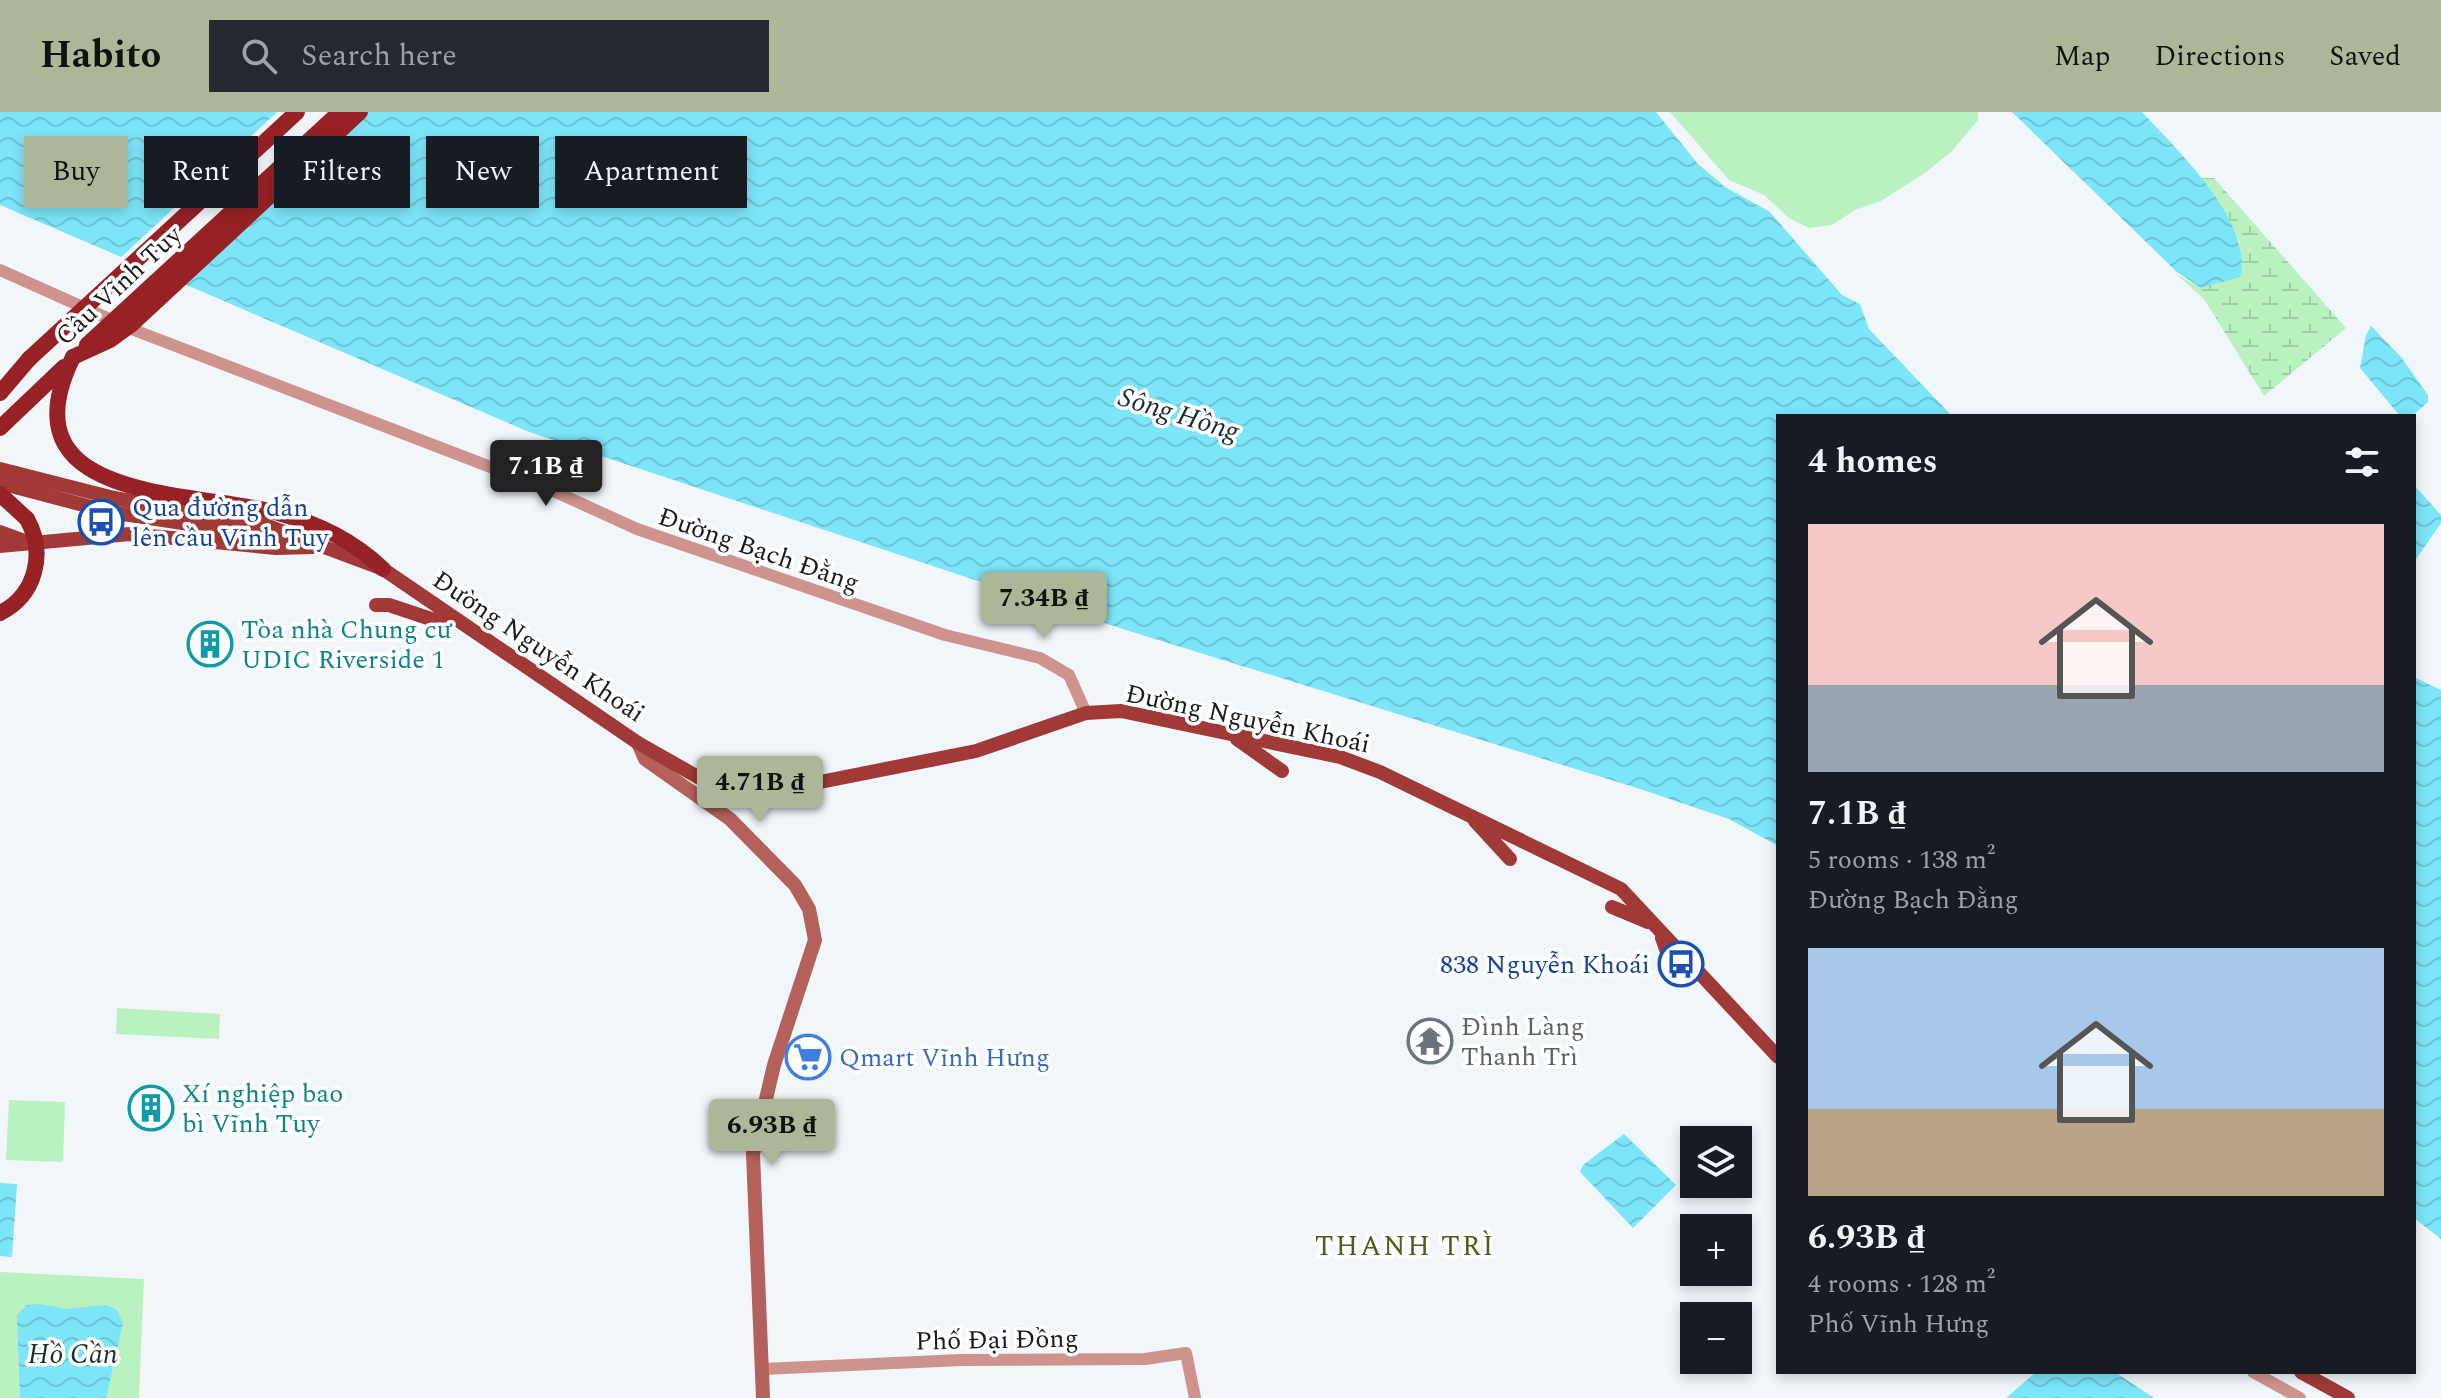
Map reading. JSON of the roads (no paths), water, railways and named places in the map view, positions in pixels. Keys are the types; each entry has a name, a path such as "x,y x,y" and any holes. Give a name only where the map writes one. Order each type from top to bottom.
{"highway":[{"path":"0,376 29,359 49,327 281,112"},
{"name":"Cầu Vĩnh Tuy","path":"0,393 29,359 297,112"},
{"name":"Cầu Vĩnh Tuy","path":"0,428 340,112"},
{"path":"360,112 132,324 110,340 73,357 61,383 57,422 60,441 77,464 100,479 124,487 279,513 338,535 383,569"},
{"path":"0,494 27,519 37,548 34,573 22,596 0,613"}],"main road":[{"name":"Đường Nguyễn Khoái","path":"0,469 74,490 260,523 383,569 446,615 638,743 719,789 745,794 770,792 976,751 1086,713 1121,711 1340,757 1380,772 1621,889 1776,1055"},
{"name":"Đường Nguyễn Khoái","path":"0,483 110,512 313,544"},
{"path":"0,532 26,542"},
{"path":"0,546 130,534 276,548 313,544"},
{"path":"376,605 389,605 437,621 446,615"},
{"path":"1232,736 1282,771"},
{"path":"638,743 645,759 730,819 795,885 809,909 815,940 774,1065 753,1154 763,1398"},
{"path":"1469,815 1510,859"},
{"path":"1612,907 1656,928 1675,975"},
{"path":"2305,1374 2348,1398"}],"street":[{"name":"Đường Bạch Đằng","path":"0,270 134,330 558,493 637,529 945,635 1040,658 1069,675 1086,713"},
{"name":"Phố Đại Đồng","path":"763,1369 961,1360 1145,1359 1186,1353 1195,1398"},
{"path":"2257,1374 2300,1398"}],"water":[{"name":"Sông Hồng","path":"0,112 1656,112 1698,164 1725,187 1770,212 1842,295 1860,304 1869,329 1950,414 1776,414 1776,845 1729,819 1637,788 1126,630 529,432 0,205"},
{"path":"2012,112 2142,112 2192,166 2224,211 2236,233 2241,256 2240,277 2201,288 2177,272"},
{"path":"2371,326 2401,357 2428,395 2428,402 2414,414 2398,414 2360,368 2366,335"},
{"path":"2416,487 2441,515 2441,523 2416,559"},
{"path":"2416,678 2441,690 2441,1239 2416,1220"},
{"path":"1624,1134 1676,1185 1633,1228 1580,1172 1583,1165"},
{"path":"0,1183 17,1184 12,1257 0,1256"},
{"name":"Hồ Cần","path":"27,1305 66,1309 106,1305 117,1310 123,1323 106,1398 20,1398 17,1315"},
{"path":"2034,1374 2118,1374 2154,1398 2006,1398"}],"place":[{"name":"Qua đường dẫn lên cầu Vĩnh Tuy","path":"101,522"},
{"name":"Tòa nhà Chung cư UDIC Riverside 1","path":"210,644"},
{"name":"838 Nguyễn Khoái","path":"1681,964"},
{"name":"Đình Làng Thanh Trì","path":"1430,1041"},
{"name":"Qmart Vĩnh Hưng","path":"808,1057"},
{"name":"Xí nghiệp bao bì Vĩnh Tuy","path":"151,1108"}],"district":[{"name":"THANH TRÌ","path":"1405,1245"}]}
